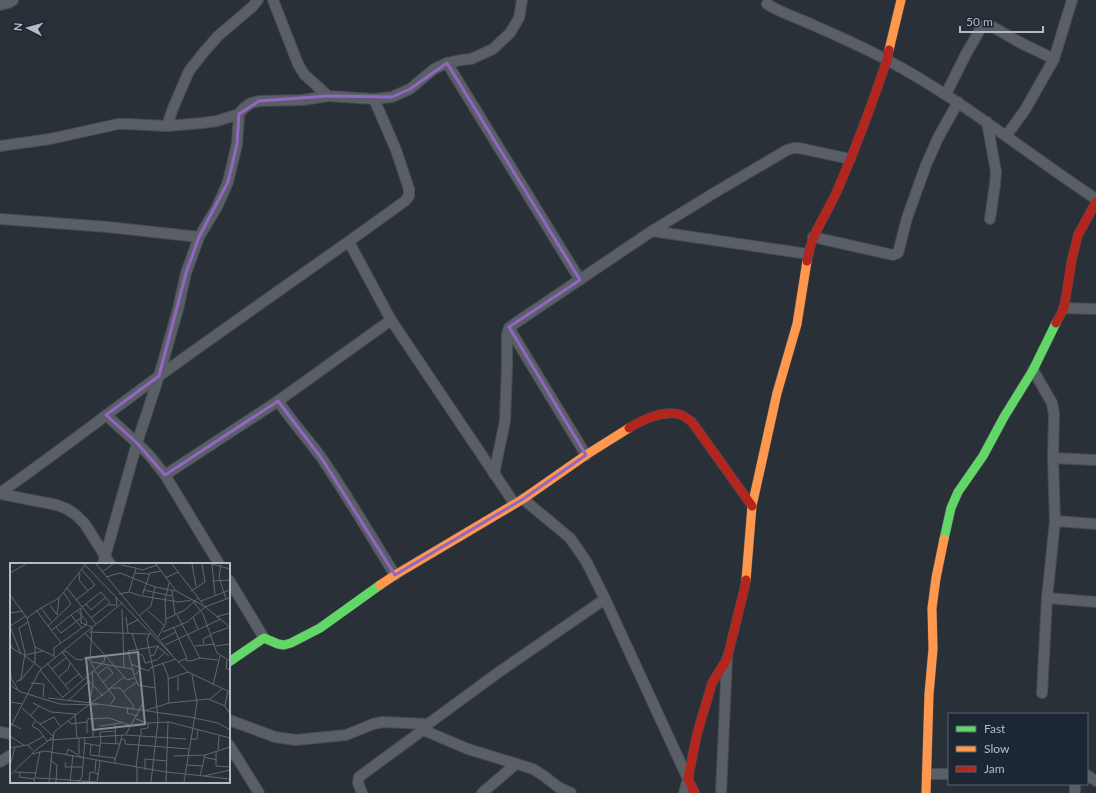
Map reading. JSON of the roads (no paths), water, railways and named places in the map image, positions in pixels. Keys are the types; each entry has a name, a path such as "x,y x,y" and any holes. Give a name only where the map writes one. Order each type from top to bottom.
{"street":[{"path":"0,4 8,3 13,0"},
{"path":"167,126 189,71 218,36 258,0"},
{"path":"273,0 298,64 304,74 328,96"},
{"path":"0,146 50,139 118,124 167,126 217,121 239,114 251,103 259,101 303,100 328,96 374,98 392,97 410,89 434,69 447,63 471,59 493,49 510,33 519,18 522,0"},
{"path":"721,793 728,659 745,586 752,506 777,393 797,324 808,254 813,237 836,193 865,123 887,60 901,0"},
{"path":"1006,136 1025,110 1054,59 1072,0"},
{"path":"767,4 887,60 946,94 1096,199"},
{"path":"946,94 981,28 986,25 993,27 1019,42 1054,59"},
{"path":"447,63 580,280"},
{"path":"0,493 159,376 405,201 409,196 409,190 396,150 374,98"},
{"path":"813,237 892,255 898,253 907,218 926,165 938,138 958,102"},
{"path":"106,561 137,443 159,376 178,309 186,273 199,237 217,207 228,182 237,144 239,114"},
{"path":"987,122 996,172 990,219"},
{"path":"494,474 504,420 508,366 507,335 509,328 652,231 787,150 799,148 850,159"},
{"path":"926,793 932,648 932,608 943,540 951,508 958,492 983,456 1004,417 1033,370 1064,308 1072,259 1078,235 1096,202"},
{"path":"0,219 108,227 199,237"},
{"path":"652,231 808,254"},
{"path":"349,242 391,320 494,474 518,501 570,538 586,561 695,793"},
{"path":"1064,308 1096,309"},
{"path":"165,475 278,401 391,320"},
{"path":"509,328 586,455"},
{"path":"1033,370 1052,403 1053,408 1055,521 1047,598 1042,693"},
{"path":"278,401 322,459 355,509 395,575"},
{"path":"230,582 264,638 278,644 284,645 291,643 320,628 395,575 518,501 586,455 634,425 653,416 672,413 682,415 692,422 752,506"},
{"path":"106,415 150,456 165,475 218,563"},
{"path":"1053,458 1096,460"},
{"path":"0,493 57,505 67,509 85,524 106,561"},
{"path":"1055,521 1096,524"},
{"path":"1047,598 1096,602"},
{"path":"362,793 358,783 359,777 499,672 605,599"},
{"path":"230,661 264,638"},
{"path":"684,793 697,734 712,683 728,659"},
{"path":"230,720 275,736 296,740 346,734 383,722 426,727 468,749 533,769 558,787 571,793"},
{"path":"0,732 10,734"},
{"path":"230,748 259,793"},
{"path":"0,762 10,756"},
{"path":"482,793 516,764"},
{"path":"927,774 948,774"}]}
